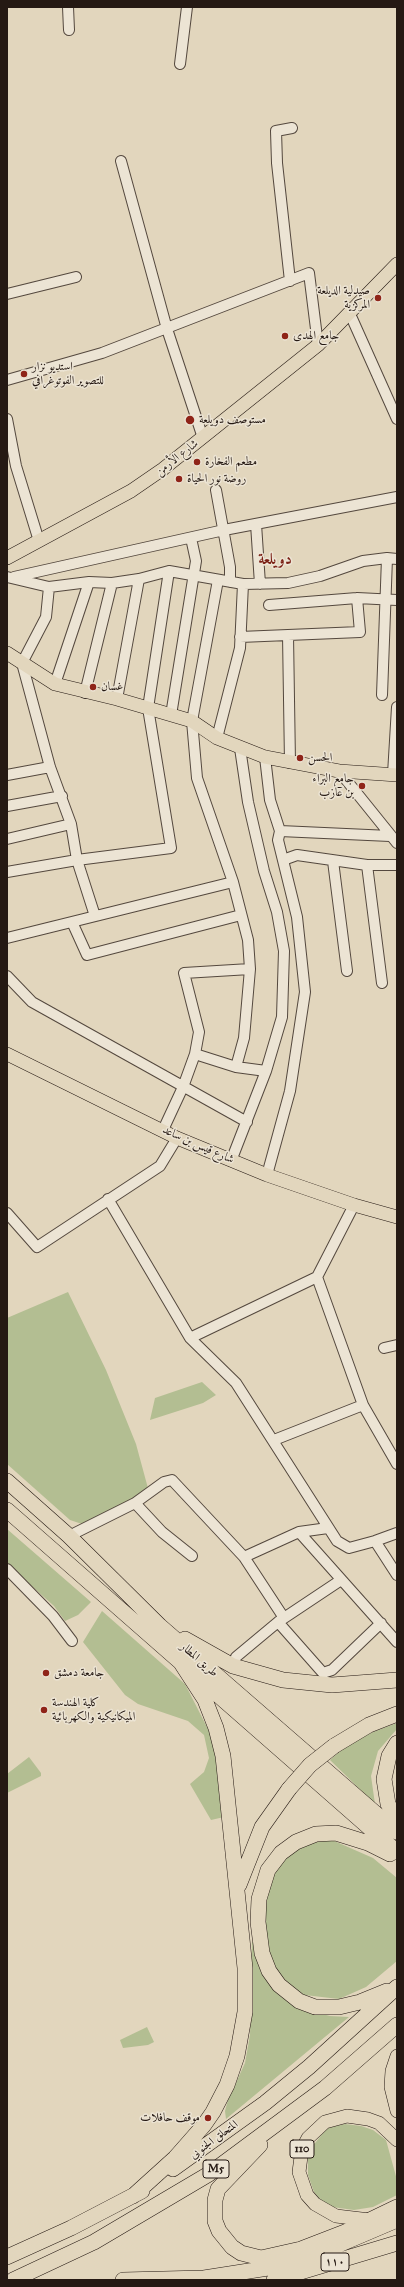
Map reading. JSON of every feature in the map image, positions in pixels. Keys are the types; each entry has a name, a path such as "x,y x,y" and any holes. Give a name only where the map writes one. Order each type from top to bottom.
{"highway":[{"name":"طريق المطار","path":"7,1481 69,1536 160,1626 397,1832"},
{"name":"طريق المطار","path":"7,1510 397,1852"},
{"path":"160,1626 233,1666 266,1676 316,1684 347,1684 397,1680"},
{"path":"133,2196 175,2158 204,2125 220,2098 232,2070 243,2027 246,1997 226,1771 220,1742 205,1700 181,1663"},
{"path":"237,1892 250,1854 262,1828 288,1789 310,1766 334,1746 370,1726 397,1714"},
{"path":"397,1743 389,1756 384,1779 388,1804 397,1819"},
{"path":"397,1858 368,1843 343,1834 321,1833 304,1838 282,1853 268,1870 259,1899 258,1922 262,1953 269,1971 285,1991 307,2004 327,2007 351,2005 370,1999 397,1986"},
{"name":"المتحلق الجنوبي","path":"7,2257 71,2228 133,2196 265,2103 309,2067 397,1986"},
{"name":"المتحلق الجنوبي","path":"14,2280 94,2242 209,2174 270,2130 354,2064 397,2025"},
{"path":"270,2130 249,2158 218,2189 216,2194 214,2210 218,2231 232,2247 250,2257 272,2257 301,2249 397,2207"},
{"path":"123,2280 204,2278 268,2268 310,2257 397,2220"},
{"name":"١١٠","path":"274,2280 397,2244"}],"main road":[{"name":"شارع الأرمن","path":"7,558 131,491 204,438 318,345 350,314 397,264"},
{"path":"7,653 55,684 85,693 118,699 192,721 217,738 240,748 265,756 290,763 339,771 395,774"},
{"name":"شارع قيس بن ساعد","path":"7,1054 177,1138 231,1161 354,1205 397,1217"},
{"path":"397,2056 392,2072 391,2087 397,2111"},
{"name":"110","path":"370,2220 336,2216 315,2204 307,2195 299,2172 302,2149 308,2138 325,2122 346,2116 358,2116 379,2123 397,2140"}],"street":[{"path":"68,7 69,30"},
{"path":"180,64 187,7"},
{"path":"290,281 277,163 276,131 292,128"},
{"path":"120,161 167,329 204,438"},
{"path":"7,380 102,353 309,273 318,345"},
{"path":"7,294 76,277"},
{"path":"350,314 397,419"},
{"path":"7,418 12,467 39,541"},
{"path":"216,490 230,567 230,582"},
{"path":"9,577 224,530 397,497"},
{"path":"256,524 260,584"},
{"path":"171,715 196,561 192,538"},
{"path":"9,577 49,587 89,582 112,583 139,579 170,571 243,584 288,583 320,576 363,561 392,558 386,599 382,695"},
{"path":"7,872 77,860 171,848 148,708 170,571"},
{"path":"118,699 139,579"},
{"path":"218,580 192,721 197,778 233,882 248,940 250,969 244,1038 236,1067"},
{"path":"55,684 89,582"},
{"path":"85,693 112,583"},
{"path":"217,738 240,648 243,584"},
{"path":"49,587 46,617 22,663 50,767 62,796 71,824 77,860 95,916"},
{"path":"240,637 360,632 357,598"},
{"path":"269,605 357,598 397,600"},
{"path":"288,635 290,763"},
{"path":"395,774 397,707"},
{"path":"231,1161 266,1072 282,1017 284,951 277,912 264,871 248,802 240,748"},
{"path":"265,756 270,800 280,831 278,840 297,917 305,992 290,1090 267,1175"},
{"path":"7,775 50,767"},
{"path":"339,771 394,840"},
{"path":"7,806 62,796"},
{"path":"7,839 71,824"},
{"path":"280,831 394,840"},
{"path":"283,860 297,855 367,865 397,865"},
{"path":"333,860 348,971"},
{"path":"367,865 382,982"},
{"path":"7,938 233,882"},
{"path":"72,922 87,955 241,915"},
{"path":"163,1130 183,1087 195,1054 199,1032 184,973 250,969"},
{"path":"7,976 32,1002 247,1122"},
{"path":"195,1054 236,1067 266,1072"},
{"path":"7,1213 37,1247 108,1198 160,1166 177,1138"},
{"path":"108,1198 190,1338 236,1383 274,1440 337,1542 349,1548 375,1542 397,1533"},
{"path":"190,1338 316,1277 354,1205"},
{"path":"316,1277 363,1405 397,1464"},
{"path":"384,1348 397,1345"},
{"path":"274,1440 363,1405"},
{"path":"69,1536 135,1503 164,1482 172,1480 244,1557 281,1620 323,1673 332,1670 381,1623"},
{"path":"135,1503 162,1532 192,1556"},
{"path":"244,1557 299,1532 328,1528"},
{"path":"299,1532 397,1642"},
{"path":"375,1542 397,1575"},
{"path":"7,1569 53,1616 72,1641"},
{"path":"236,1657 281,1620 341,1580"}],"green space":[{"path":"68,1292 106,1370 136,1444 149,1492 85,1525 70,1520 7,1464 7,1318"},
{"path":"202,1382 216,1395 203,1403 150,1420 155,1398"},
{"path":"7,1529 91,1602 78,1615 65,1621 54,1606 7,1564"},
{"path":"102,1611 185,1684 209,1731 218,1762 224,1817 211,1820 190,1784 204,1772 209,1758 204,1735 188,1721 138,1704 125,1695 83,1642"},
{"path":"397,1723 397,1729 378,1751 371,1776 375,1804 330,1760 346,1746 373,1732"},
{"path":"29,1757 41,1773 41,1776 7,1793 7,1774"},
{"path":"332,1840 373,1858 397,1878 397,1961 366,1987 339,1999 296,1994 273,1970 263,1917 271,1871 302,1842"},
{"path":"252,1942 255,1943 257,1955 311,2011 330,2016 349,2017 226,2119 225,2111 228,2100 245,2063 250,2035"},
{"path":"147,2027 154,2042 148,2045 123,2048 120,2040"},
{"path":"345,2124 361,2126 373,2130 386,2140 397,2180 397,2195 373,2207 354,2210 332,2207 323,2203 314,2192 308,2175 308,2152 327,2128"}],"place":[{"name":"صيدلية الديلعة المركزية","path":"378,298"},
{"name":"جامع الهدى","path":"285,336"},
{"name":"استديو نزار للتصوير الفوتوغرافي","path":"24,374"},
{"name":"مستوصف دويلعة","path":"190,420"},
{"name":"مطعم الفخارة","path":"197,462"},
{"name":"روضة نور الحياة","path":"179,479"},
{"name":"غسان","path":"93,687"},
{"name":"الحسن","path":"300,758"},
{"name":"جامع البراء بن عازب","path":"362,786"},
{"name":"جامعة دمشق","path":"46,1673"},
{"name":"كلية الهندسة الميكانيكية والكهربائية","path":"44,1710"},
{"name":"موقف حافلات","path":"208,2118"}],"district":[{"name":"دويلعة","path":"275,560"}]}
